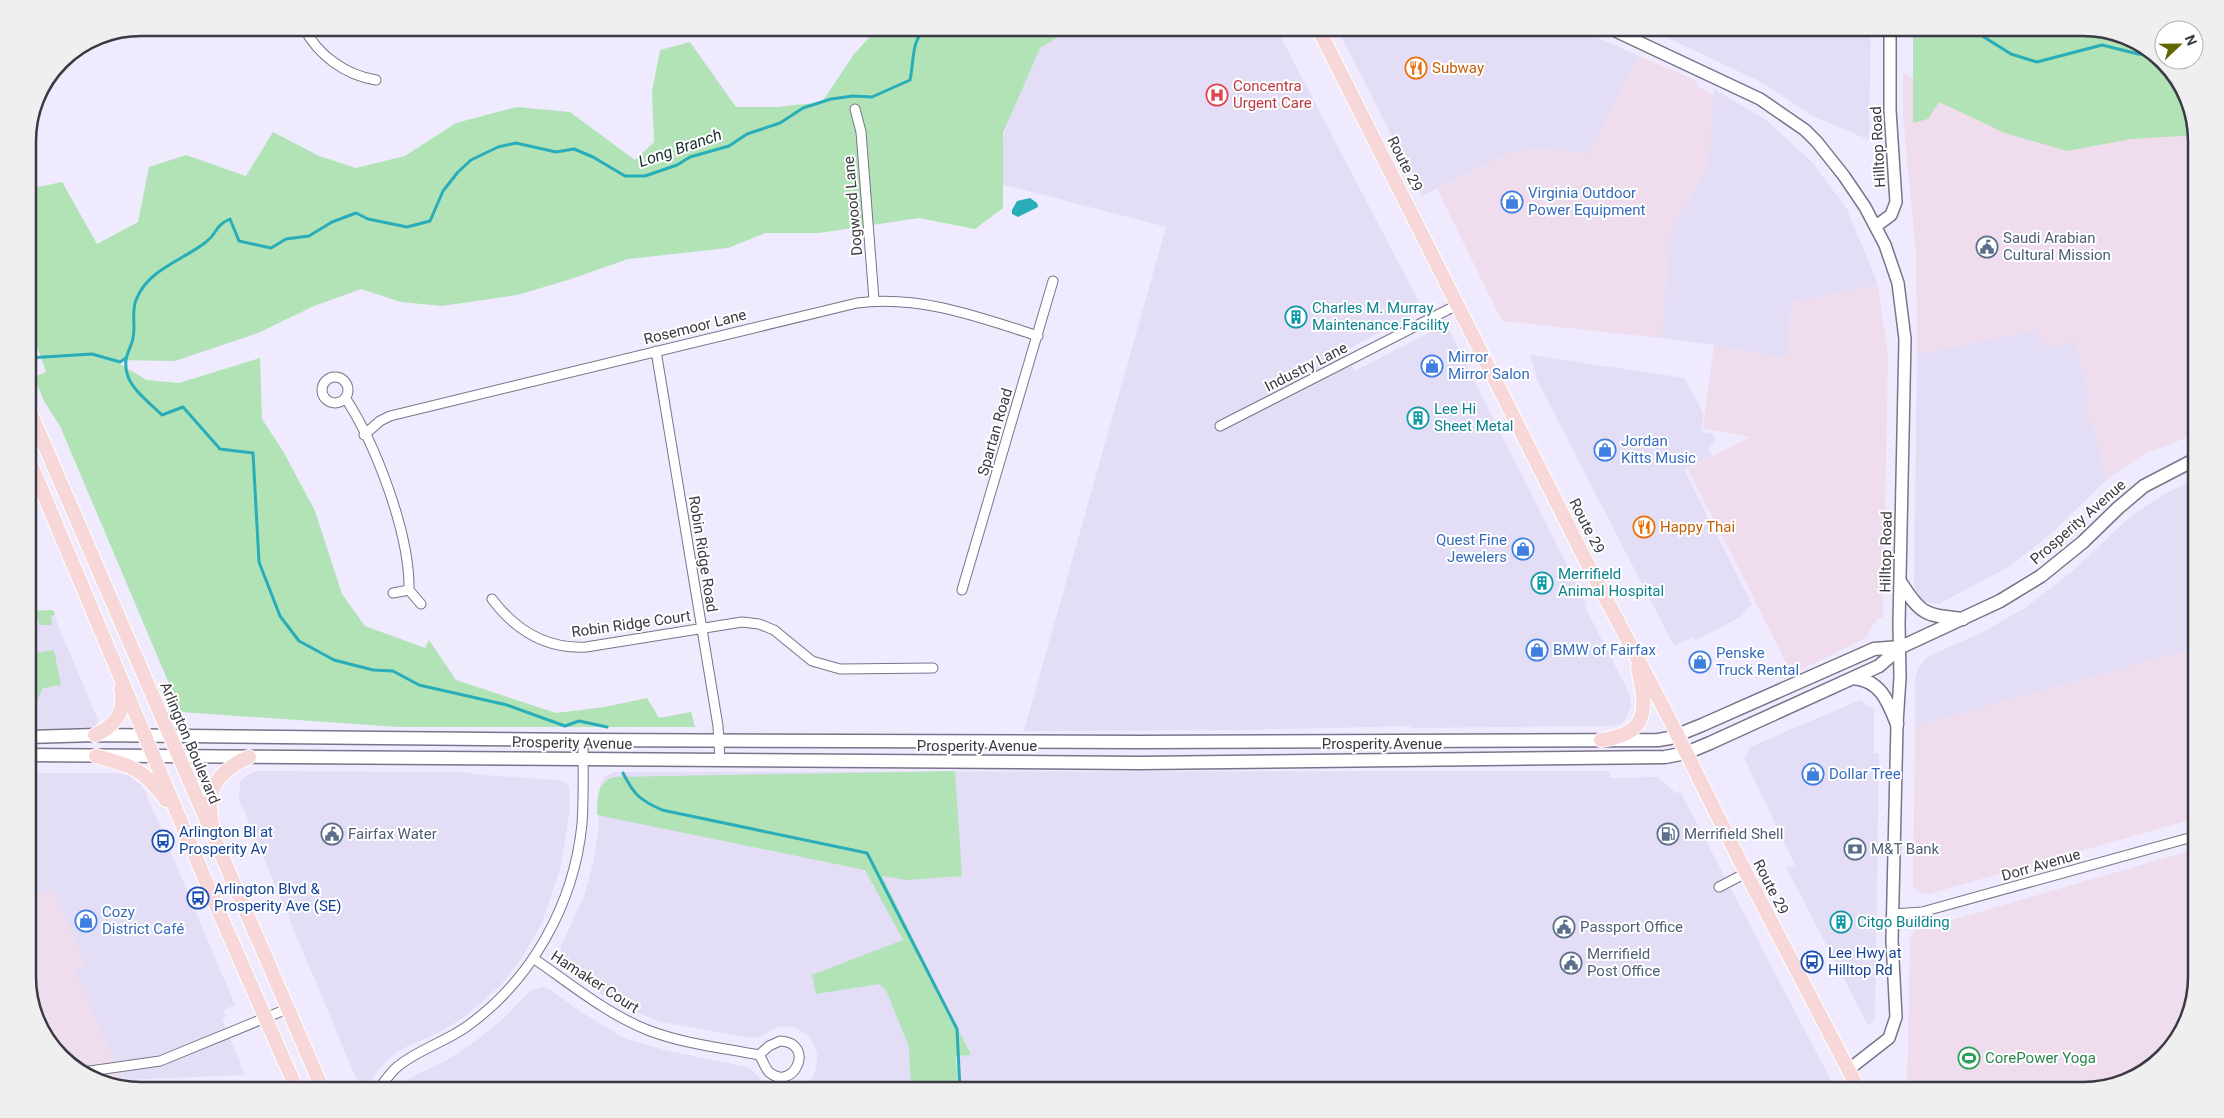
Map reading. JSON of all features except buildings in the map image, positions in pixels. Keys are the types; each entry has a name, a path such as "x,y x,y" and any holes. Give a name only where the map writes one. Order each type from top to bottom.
{"main road":[{"name":"Route 29","path":"1322,36 1457,305 1678,735 1746,873 1855,1082"},
{"name":"Arlington Boulevard","path":"36,426 222,861 320,1082"},
{"name":"Prosperity Avenue","path":"36,756 1140,763 1648,758 1686,753 1879,666 1901,647 2008,596 2041,576 2083,542 2144,486 2188,463"},
{"path":"36,476 153,756 294,1082"},
{"path":"1900,583 1922,612 1963,619"},
{"name":"Prosperity Avenue","path":"36,737 1140,742 1658,740 1678,735 1874,649 1901,647"},
{"path":"1601,740 1623,735 1633,730 1642,718 1643,696 1634,651"},
{"path":"95,736 110,727 121,712 123,698 117,669"},
{"path":"1853,678 1867,680 1878,687 1887,699 1897,724"},
{"path":"96,756 129,765 140,771 152,781 180,818"},
{"path":"222,861 210,814 211,794 215,783 226,770 249,757"}],"street":[{"path":"309,36 327,58 354,74 376,80"},
{"path":"1626,36 1741,89 1778,110 1817,142 1850,184 1876,226"},
{"name":"Hilltop Road","path":"1848,1070 1889,1038 1896,1017 1892,914 1901,647 1899,624 1904,318 1895,270 1876,226 1891,215 1896,202 1890,110 1890,36"},
{"name":"Dogwood Lane","path":"855,109 861,132 874,300"},
{"name":"Spartan Road","path":"962,590 1053,281"},
{"name":"Rosemoor Lane","path":"364,435 380,421 390,416 826,309 874,300 917,302 945,308 1038,336"},
{"name":"Industry Lane","path":"1220,426 1457,305"},
{"name":"Robin Ridge Road","path":"656,351 720,741 720,761"},
{"path":"346,399 364,435 398,516 410,577 409,590 421,604"},
{"path":"393,593 409,590"},
{"name":"Robin Ridge Court","path":"492,599 507,617 521,629 539,640 562,646 586,647 742,622 759,624 774,630 812,661 840,669 933,668"},
{"path":"385,1082 396,1068 407,1059 450,1037 485,1012 515,981 533,958 555,922 574,870 582,825 583,740"},
{"name":"Dorr Avenue","path":"1892,914 1922,912 2188,838"},
{"path":"1718,887 1746,873"},
{"name":"Hamaker Court","path":"533,958 613,1013 631,1023 672,1038 759,1055"},
{"path":"94,1071 160,1061 287,1009"},
{"path":"785,1041 795,1047 799,1064 792,1074 780,1077 770,1072 759,1055 774,1042 785,1041"}],"shaded area":[{"path":"1034,36 1280,36 1418,300 1417,307 1411,316 1345,351 1355,371 1442,326 1449,330 1629,693 1631,705 1626,719 1620,724 1611,726 1410,728 1410,726 1244,730 1024,731 1166,227 990,181"},
{"path":"1341,36 1593,36 1639,56 1588,154 1547,149 1512,152 1422,196"},
{"path":"1664,36 1871,36 1869,140 1811,115 1763,83"},
{"path":"1639,56 1697,81 1697,86 1714,95 1708,166 1671,231 1661,338 1502,321 1437,189 1512,152 1547,149 1588,154"},
{"path":"1903,73 2008,125 2188,134 2188,437 2144,454 2107,479 2094,426 2088,421 2085,406 2090,399 2075,342 2043,348 2038,330 1917,354 1916,253 1903,117"},
{"path":"1714,89 1766,120 1811,161 1847,209 1878,285 1792,302 1786,359 1714,345 1661,338 1671,231 1708,166"},
{"path":"1878,285 1888,357 1883,618 1877,618 1866,638 1792,674 1688,469 1750,437 1703,428 1714,345 1786,359 1792,302"},
{"path":"2038,330 2075,342 2090,399 2087,406 2090,421 2094,426 2107,479 2052,533 2008,567 1939,604 1922,601 1914,586 1917,354"},
{"path":"1530,355 1685,378 1703,413 1702,432 1712,434 1716,441 1708,447 1712,456 1684,470 1752,604 1740,617 1695,641 1693,637 1674,646 1537,380"},
{"path":"2188,483 2188,650 1915,726 1915,681 1918,669 1927,657 1981,633 2025,608 2074,570 2132,515 2163,495"},
{"path":"53,613 98,720 96,727 36,729 36,614"},
{"path":"2188,650 2188,820 1929,894 1920,893 1913,887 1915,726"},
{"path":"1860,700 1874,710 1874,753 1879,753 1875,1020 1868,1025 1786,867 1796,867 1744,758 1750,747"},
{"path":"256,771 463,772 565,782 569,787 570,809 561,866 542,923 521,959 501,985 468,1014 444,1030 400,1050 388,1059 377,1071 371,1082 358,1082 239,799 240,783 246,776"},
{"path":"1609,771 1610,778 1658,777 1677,794 1680,791 1832,1082 956,1082 958,1052 936,1082 808,1082 814,1075 817,1053 807,1035 798,1029 787,1026 777,1027 760,1037 752,1038 661,1022 628,1009 601,994 563,964 560,957 561,947 585,893 594,860 598,832 600,786 604,777 614,772"},
{"path":"36,773 117,773 127,775 140,784 145,791 235,1005 223,1010 226,1017 222,1019 245,1075 122,1080 74,970 85,965 54,891 36,892"},
{"path":"2188,851 2188,977 2182,1011 2170,1035 2152,1056 2129,1071 2110,1078 2083,1082 1907,1082 1910,940 1914,931"},
{"path":"54,890 85,965 75,970 122,1080 95,1071 72,1056 62,1046 47,1023 38,998 36,984 36,892"},
{"path":"542,987 549,989 581,1012 626,1039 669,1051 747,1067 763,1082 406,1082 447,1060 477,1040 503,1019 530,991"}],"green space":[{"path":"871,36 1060,36 1040,48 1003,133 1003,208 975,229 919,218 819,233 765,233 728,248 628,259 517,295 442,306 401,302 361,289 314,306 258,333 175,361 113,360 147,380 179,383 260,358 262,419 283,451 315,511 342,594 365,626 425,648 429,640 456,680 556,713 605,707 647,698 659,718 691,712 695,727 399,727 181,712 60,426 44,401 36,382 36,376 46,372 36,344 36,187 62,182 97,244 138,222 149,167 186,155 246,176 273,132 319,156 356,168 405,156 456,123 517,107 570,112 635,160 654,142 652,92 660,50 690,42 736,107 778,107 822,102 854,54"},
{"path":"1913,36 2083,36 2097,37 2123,44 2152,62 2154,70 2162,72 2177,95 2186,120 2188,135 2131,139 2067,151 2005,133 1939,102 1928,119 1913,123"},
{"path":"53,610 55,615 51,616 52,625 39,625 39,619 36,619 36,611"},
{"path":"54,650 61,685 43,688 36,699 36,657 36,653"},
{"path":"955,771 962,876 906,880 882,876 971,1055 956,1056 958,1082 911,1082 909,1047 886,990 879,984 816,994 812,975 903,940 865,870 597,815 599,792 603,784 613,777"}],"water":[{"path":"1030,198 1037,203 1038,207 1018,217 1012,214 1017,201"}],"waterway":[{"path":"607,727 579,721 565,726 507,705 419,685 393,671 373,670 334,660 299,641 280,616 259,562 253,453 220,449 183,407 162,415 137,391 128,377 126,360 133,338 136,300 141,289 157,273 197,249 213,236 221,224 230,219 239,241 271,248 286,239 309,236 332,222 356,213 368,219 407,227 430,221 443,191 458,172 471,160 498,147 516,143 556,152 574,149 593,157 625,176 645,176 677,165 690,157 729,146 747,134 780,123 803,108 831,99 853,96 872,97 910,80 915,45 920,36"},
{"name":"Long Branch","path":"1982,36 2011,54 2037,62 2102,45 2141,54"},
{"path":"36,358 92,354 120,362 126,358"},
{"path":"623,773 638,796 662,810 867,853 957,1029 960,1082"}],"place":[{"name":"Subway","path":"1416,68"},
{"name":"Concentra Urgent Care","path":"1217,95"},
{"name":"Virginia Outdoor Power Equipment","path":"1512,202"},
{"name":"Saudi Arabian Cultural Mission","path":"1987,247"},
{"name":"Charles M. Murray Maintenance Facility","path":"1296,317"},
{"name":"Mirror Mirror Salon","path":"1432,366"},
{"name":"Lee Hi Sheet Metal","path":"1418,418"},
{"name":"Jordan Kitts Music","path":"1605,450"},
{"name":"Happy Thai","path":"1644,527"},
{"name":"Quest Fine Jewelers","path":"1523,549"},
{"name":"Merrifield Animal Hospital","path":"1542,583"},
{"name":"BMW of Fairfax","path":"1537,650"},
{"name":"Penske Truck Rental","path":"1700,662"},
{"name":"Dollar Tree","path":"1813,774"},
{"name":"Fairfax Water","path":"332,834"},
{"name":"Merrifield Shell","path":"1668,834"},
{"name":"Arlington Bl at Prosperity Av","path":"163,841"},
{"name":"M&T Bank","path":"1855,849"},
{"name":"Arlington Blvd & Prosperity Ave (SE)","path":"198,898"},
{"name":"Cozy District Café","path":"86,921"},
{"name":"Citgo Building","path":"1841,922"},
{"name":"Passport Office","path":"1564,927"},
{"name":"Lee Hwy at Hilltop Rd","path":"1812,962"},
{"name":"Merrifield Post Office","path":"1571,963"},
{"name":"CorePower Yoga","path":"1969,1058"}]}
